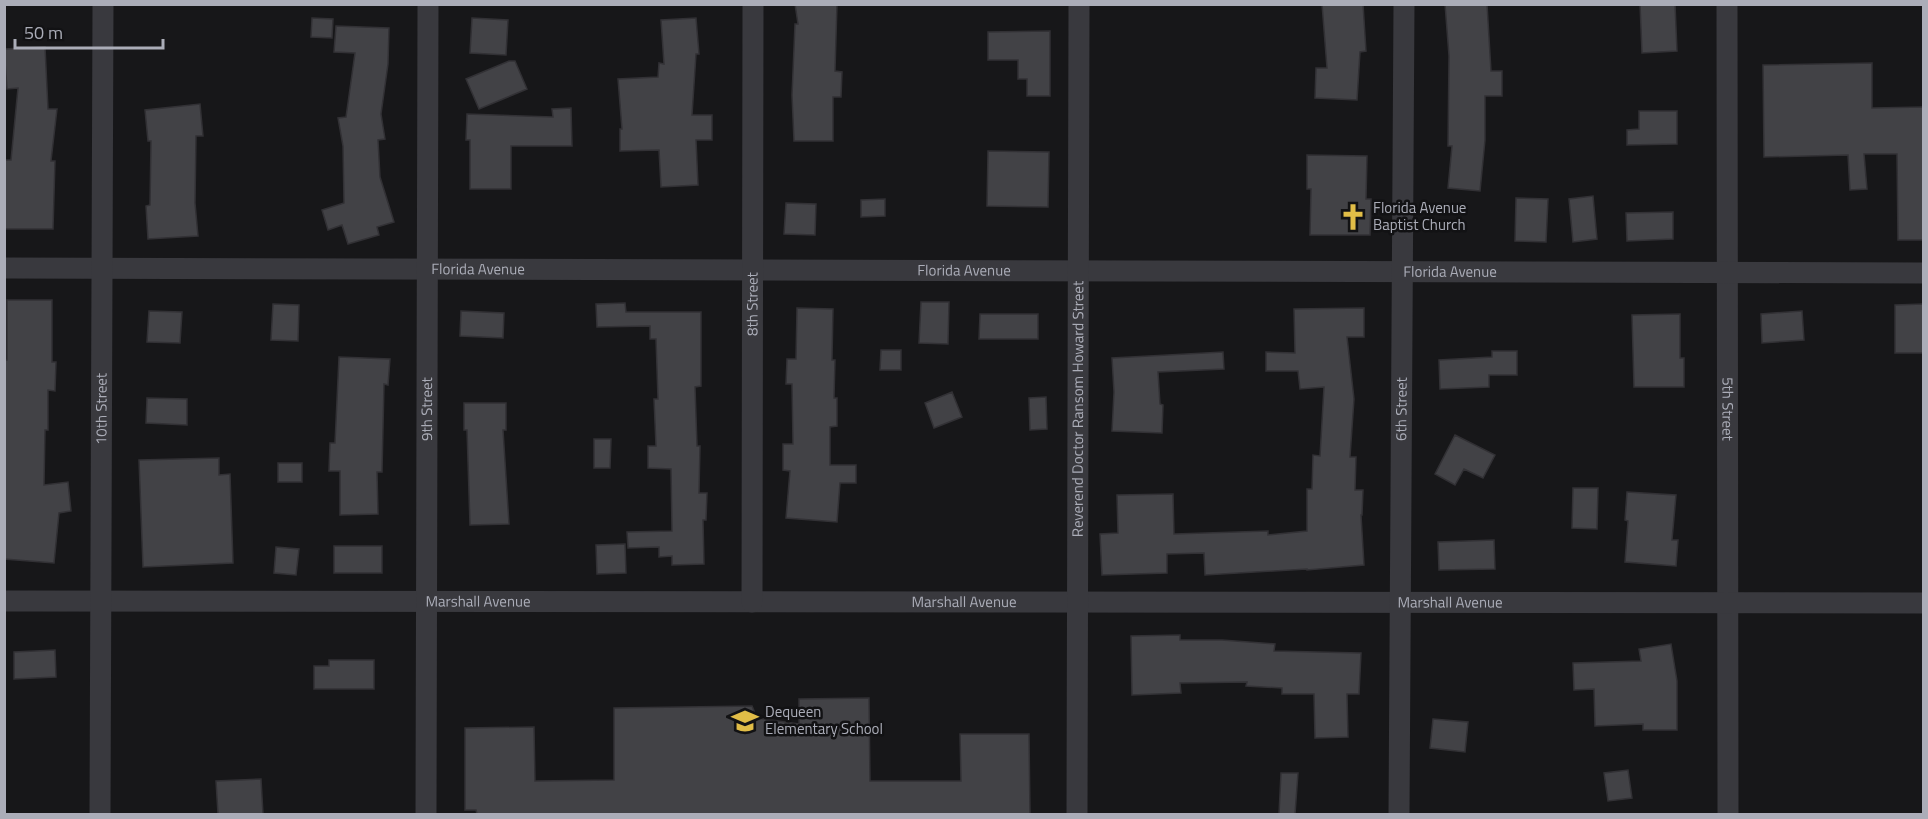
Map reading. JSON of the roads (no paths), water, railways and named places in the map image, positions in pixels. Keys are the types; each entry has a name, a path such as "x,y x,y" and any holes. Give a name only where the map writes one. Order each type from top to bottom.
{"street":[{"name":"10th Street","path":"100,814 103,4"},
{"name":"9th Street","path":"426,814 428,4"},
{"name":"8th Street","path":"752,602 753,4"},
{"name":"Reverend Doctor Ransom Howard Street","path":"1077,814 1079,4"},
{"name":"6th Street","path":"1399,814 1404,4"},
{"name":"5th Street","path":"1727,4 1728,814"},
{"name":"Florida Avenue","path":"4,268 1923,273"},
{"name":"Marshall Avenue","path":"4,602 1923,603"}],"place":[{"name":"Florida Avenue Baptist Church","path":"1353,217"},
{"name":"Dequeen Elementary School","path":"745,721"}]}
